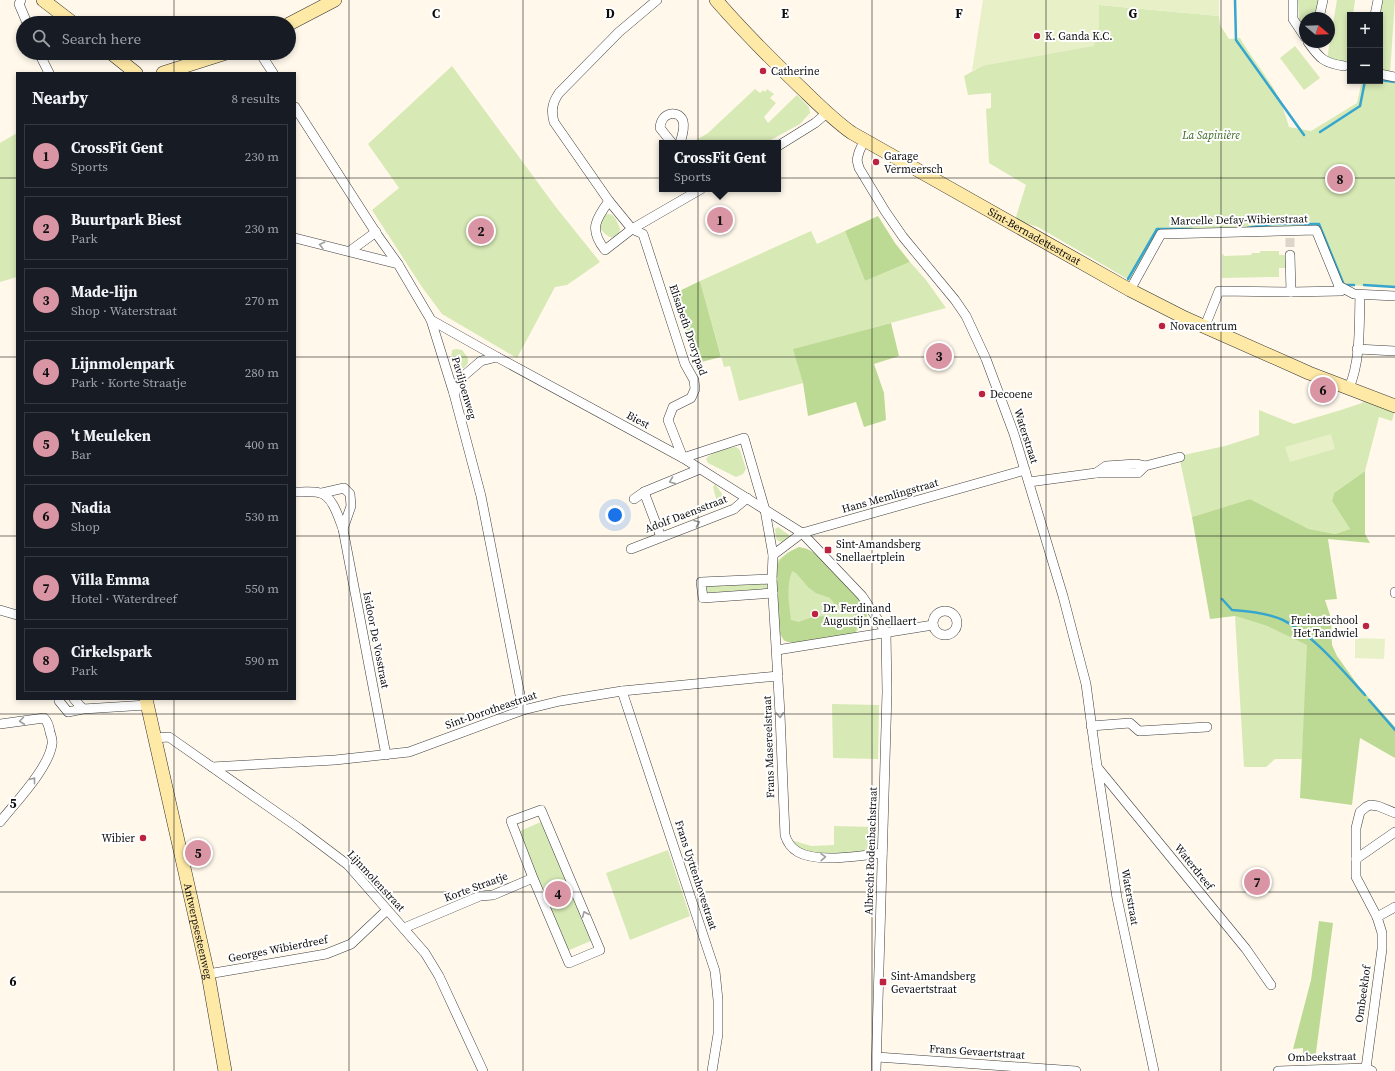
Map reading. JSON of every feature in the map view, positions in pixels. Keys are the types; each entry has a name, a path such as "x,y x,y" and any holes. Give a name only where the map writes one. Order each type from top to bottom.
{"street":[{"path":"21,0 19,4 24,16"},
{"path":"43,0 63,16"},
{"path":"296,20 335,0"},
{"path":"632,229 609,201 554,122 552,116 554,101 564,87 619,32 657,0"},
{"name":"Sint-Bernadettestraat","path":"716,0 754,42 827,113 845,129 864,141 1130,290 1309,373 1395,406"},
{"path":"1293,0 1292,19 1299,29"},
{"path":"1320,12 1322,0"},
{"path":"1376,12 1378,0"},
{"path":"1316,48 1326,63 1344,66"},
{"path":"42,60 48,72"},
{"path":"118,60 131,72"},
{"path":"168,72 183,69 207,60"},
{"path":"265,60 272,72"},
{"path":"1383,75 1395,77 1395,67"},
{"name":"Paviljoenweg","path":"296,109 398,264 431,320 454,394 481,496 523,710"},
{"path":"781,144 815,123 827,113"},
{"path":"670,140 660,128 662,118 671,114 680,117 683,122 684,128 681,140"},
{"name":"Waterstraat","path":"864,141 857,160 859,168 880,204 903,237 951,294 966,316 983,352 1003,402 1029,482 1063,596 1086,684 1096,766 1117,898 1154,1071"},
{"path":"609,201 600,214 596,224 595,234 605,250 632,229 696,192"},
{"name":"Elisabeth Drorypad","path":"632,229 643,234 685,364 694,380 695,389 691,398 673,408 668,420 683,458"},
{"name":"Marcelle Defay-Wibierstraat","path":"1130,290 1161,234 1290,235 1316,230 1340,289"},
{"path":"350,251 376,232"},
{"path":"296,238 398,264"},
{"path":"1290,255 1291,292"},
{"path":"1205,326 1219,291 1291,292 1340,289 1360,295 1395,296"},
{"path":"1349,388 1354,377 1360,295"},
{"name":"Biest","path":"431,320 683,458 765,510"},
{"path":"1357,349 1395,351"},
{"path":"454,394 460,378 481,361 497,357"},
{"name":"Frans Masereelstraat","path":"683,458 744,438 765,510 774,555 772,579 777,650 785,835 788,844 797,852 812,857 845,857 882,853"},
{"path":"1029,482 1096,473 1138,472 1146,466 1180,458"},
{"path":"634,499 644,492 700,469"},
{"name":"Hans Memlingstraat","path":"802,533 1025,470"},
{"name":"Isidoor De Vosstraat","path":"296,492 322,493 344,488 350,494 351,506 343,529"},
{"path":"644,492 661,537"},
{"name":"Isidoor De Vosstraat","path":"322,493 330,500 335,508 343,529 386,755"},
{"name":"Adolf Daensstraat","path":"630,549 734,509 747,498"},
{"path":"765,510 802,533 862,596 886,632"},
{"path":"774,555 802,533"},
{"path":"772,579 701,582 703,598 773,593"},
{"path":"0,610 16,615"},
{"path":"777,650 933,625"},
{"name":"Albrecht Rodenbachstraat","path":"876,1071 887,692 886,632"},
{"name":"Sint-Dorotheastraat","path":"212,767 335,760 409,752 523,710 560,701 622,691 778,676"},
{"name":"Frans Uyttenhovestraat","path":"622,691 715,971 718,1000 718,1034 712,1071"},
{"path":"59,700 68,712 146,702"},
{"path":"75,700 83,709"},
{"name":"Antwerpsesteenweg","path":"146,702 208,974 225,1071"},
{"path":"0,724 44,718 49,727 52,743 48,757 40,771 0,822"},
{"path":"1091,726 1130,723 1139,731 1207,727"},
{"name":"Lijnmolenstraat","path":"154,738 169,737 299,828 348,865 425,953 439,976 483,1071"},
{"name":"Waterdreef","path":"1096,766 1246,949 1271,984"},
{"name":"Ombeekhof","path":"1369,1070 1382,949 1382,933 1378,917 1356,876 1356,828 1360,812 1370,805 1378,806 1395,813"},
{"path":"541,810 600,950 569,963 533,878 511,821 541,810"},
{"path":"1356,859 1395,832"},
{"name":"Korte Straatje","path":"404,928 480,896 493,895 533,878"},
{"path":"1378,917 1395,907"},
{"name":"Georges Wibierdreef","path":"208,974 326,954 351,944 387,910"},
{"name":"Frans Gevaertstraat","path":"877,1058 1032,1070 1076,1071"},
{"name":"Ombeekstraat","path":"1278,1071 1369,1070"}],"green space":[{"name":"K. Ganda K.C.","path":"983,0 1219,0 1219,16 1099,5 1099,26 1094,46 982,66 972,71"},
{"path":"1298,0 1319,0 1317,12 1299,12 1299,19"},
{"path":"1337,0 1355,0 1353,12 1347,12 1347,62 1327,59 1329,48 1335,48 1335,12"},
{"path":"1381,0 1395,0 1390,73 1383,72 1383,12 1379,12"},
{"name":"La Sapinière","path":"1099,5 1219,16 1220,25 1229,39 1240,38 1270,83 1279,98 1289,127 1311,131 1357,103 1361,84 1383,84 1383,80 1395,82 1395,287 1344,285 1317,228 1159,231 1131,281 1038,227 1015,220 1026,185 989,163 986,109 991,108 991,93 968,95 964,76 982,66 1099,26"},
{"path":"1295,46 1320,78 1304,90 1280,58"},
{"path":"452,66 555,206 600,262 567,285 555,287 517,358 442,314 422,287 372,210 399,188 368,144"},
{"path":"755,89 760,93 763,90 765,92 767,89 774,94 770,98 776,103 764,117 768,123 797,95 809,107 810,113 800,124 771,140 696,140 708,133"},
{"path":"16,134 16,277 0,282 0,143"},
{"path":"604,215 612,215 617,221 620,229 617,237 614,238 607,236 599,226"},
{"path":"878,216 895,243 910,262 865,281 845,231"},
{"path":"811,231 817,244 845,231 865,281 910,262 926,280 946,308 794,349 803,383 739,401 730,366 724,367 700,281"},
{"path":"1260,251 1279,251 1279,255 1287,255 1287,268 1279,268 1279,277 1222,278 1222,254 1224,256 1251,255 1252,253 1260,253"},
{"path":"700,281 721,357 697,363 673,294"},
{"path":"891,323 899,356 874,364 884,393 886,420 864,427 856,402 808,416 803,383 793,349"},
{"path":"452,350 462,350 468,358 468,363 464,368 456,367 451,360"},
{"path":"1365,399 1395,410 1392,421 1379,417 1365,471 1334,493 1332,501 1350,529 1335,534 1309,529 1250,499 1192,517 1179,456 1225,446 1259,435 1259,410 1294,424 1362,403"},
{"path":"1331,434 1335,449 1290,462 1285,447"},
{"path":"736,447 740,450 746,469 743,474 736,477 708,463 706,459 716,452"},
{"path":"1365,471 1365,534 1370,543 1328,539 1337,599 1325,600 1331,618 1332,645 1337,656 1360,688 1395,727 1395,758 1360,738 1352,805 1300,798 1307,645 1267,626 1235,616 1210,619 1192,517 1250,499 1309,529 1335,534 1350,529 1332,501 1334,493"},
{"path":"715,484 725,498 726,504 718,506 713,487"},
{"path":"778,527 789,535 788,539 783,542 778,541 776,538 775,529"},
{"path":"799,547 807,549 867,615 865,623 855,633 788,642 783,640 778,560 787,553"},
{"path":"799,547 817,554 859,599 867,615 865,623 861,626 857,617 847,606 839,606 830,598 816,593 809,588 796,573 792,571 789,583 791,620 799,622 822,616 835,618 857,628 855,633 797,643 784,640 779,632 775,569 779,561 785,555"},
{"path":"767,583 767,591 706,594 705,586"},
{"path":"1235,616 1267,626 1308,645 1302,759 1275,759 1266,767 1244,767"},
{"path":"1355,638 1385,639 1384,659 1355,658"},
{"path":"832,704 879,705 878,759 833,758"},
{"path":"543,821 593,940 567,951 518,832"},
{"path":"834,826 876,827 876,852 846,854 813,853 804,851 797,847 791,840 811,846 834,845"},
{"path":"668,850 690,916 630,940 606,873"},
{"path":"1319,921 1333,923 1315,1060 1303,1060 1303,1048 1293,1049 1311,980"}],"waterway":[{"path":"1235,0 1236,40 1304,135"},
{"path":"1383,80 1395,82"},
{"path":"1320,132 1360,106 1364,84"},
{"path":"1247,228 1272,224 1319,224 1344,285 1354,285"},
{"path":"1128,279 1157,229 1192,229"},
{"path":"1364,285 1395,287"},
{"path":"1222,599 1232,610 1264,614 1283,620 1306,635 1337,664 1365,695"},
{"path":"1369,700 1395,730"}],"tunnel":[{"path":"1290,238 1290,255"}],"place":[{"name":"K. Ganda K.C.","path":"1037,36"},
{"name":"Catherine","path":"763,71"},
{"name":"Garage Vermeersch","path":"876,162"},
{"name":"Cirkelspark","path":"1340,179"},
{"name":"CrossFit Gent","path":"720,220"},
{"name":"Buurtpark Biest","path":"481,231"},
{"name":"Novacentrum","path":"1162,326"},
{"name":"Made-lijn","path":"939,356"},
{"name":"Nadia","path":"1323,390"},
{"name":"Decoene","path":"982,394"},
{"name":"Sint-Amandsberg Snellaertplein","path":"828,550"},
{"name":"Dr. Ferdinand Augustijn Snellaert","path":"815,614"},
{"name":"Freinetschool Het Tandwiel","path":"1366,626"},
{"name":"Wibier","path":"143,838"},
{"name":"'t Meuleken","path":"198,853"},
{"name":"Villa Emma","path":"1257,882"},
{"name":"Lijnmolenpark","path":"558,894"},
{"name":"Sint-Amandsberg Gevaertstraat","path":"883,982"}]}
